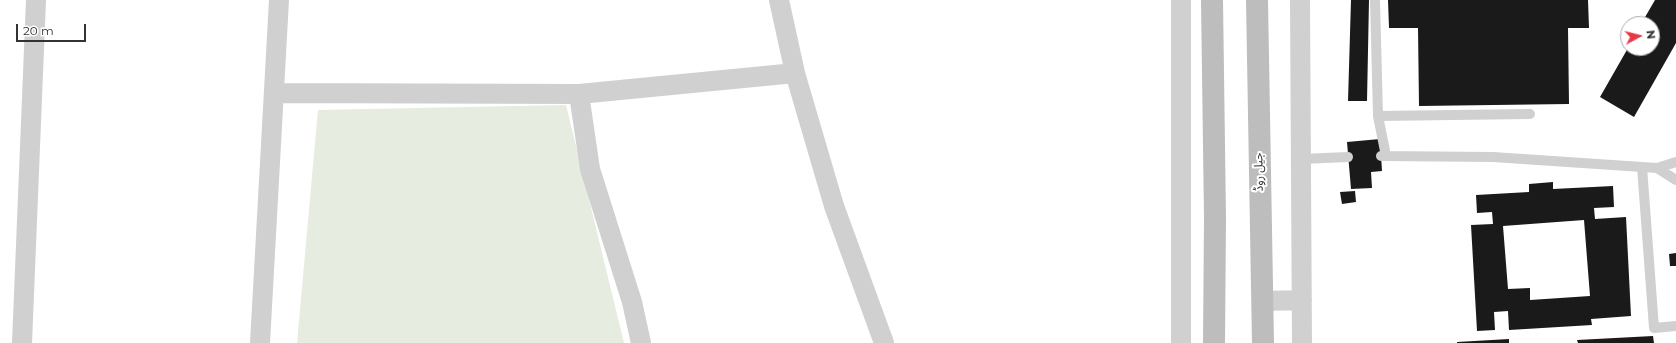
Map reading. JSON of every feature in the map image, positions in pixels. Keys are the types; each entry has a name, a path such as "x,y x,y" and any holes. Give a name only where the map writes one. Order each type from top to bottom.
{"main road":[{"path":"1212,0 1215,218 1214,343"},
{"name":"جیل روڈ","path":"1257,0 1263,343"}],"street":[{"path":"22,343 36,0"},
{"path":"260,343 279,0"},
{"path":"779,0 795,73 834,206 884,343"},
{"path":"1181,0 1181,343"},
{"path":"1300,0 1302,343"},
{"path":"274,93 579,94 795,73"},
{"path":"579,94 590,169 632,302 641,343"},
{"path":"1262,301 1302,300"}],"lane":[{"path":"1375,0 1378,116 1383,156 1493,157 1657,168 1676,162"},
{"path":"1378,116 1530,114"},
{"path":"1302,159 1348,157"},
{"path":"1642,167 1654,328 1676,326"},
{"path":"1657,168 1676,180"}],"shaded area":[{"path":"566,105 624,343 297,343 318,110"}],"building":[{"path":"1351,0 1369,0 1367,101 1348,101"},
{"path":"1388,0 1588,0 1589,28 1568,28 1569,104 1419,106 1418,28 1389,28"},
{"path":"1655,0 1676,0 1676,43 1634,117 1600,97 1623,56 1660,56 1660,16 1646,16"},
{"path":"1380,139 1382,171 1371,172 1372,188 1351,189 1347,142"},
{"path":"1553,182 1553,189 1613,186 1614,207 1594,208 1595,219 1626,217 1631,316 1591,319 1592,325 1509,330 1508,311 1494,312 1495,330 1477,331 1471,225 1493,224 1492,212 1477,213 1476,195 1529,192 1529,184","holes":["1584,220 1590,296 1530,300 1530,288 1508,289 1503,226"]},
{"path":"1355,191 1356,202 1342,204 1340,192"},
{"path":"1676,253 1676,266 1670,266 1669,254"},
{"path":"1653,336 1654,343 1578,343 1577,340"},
{"path":"1509,339 1509,343 1457,343 1457,342"}]}
